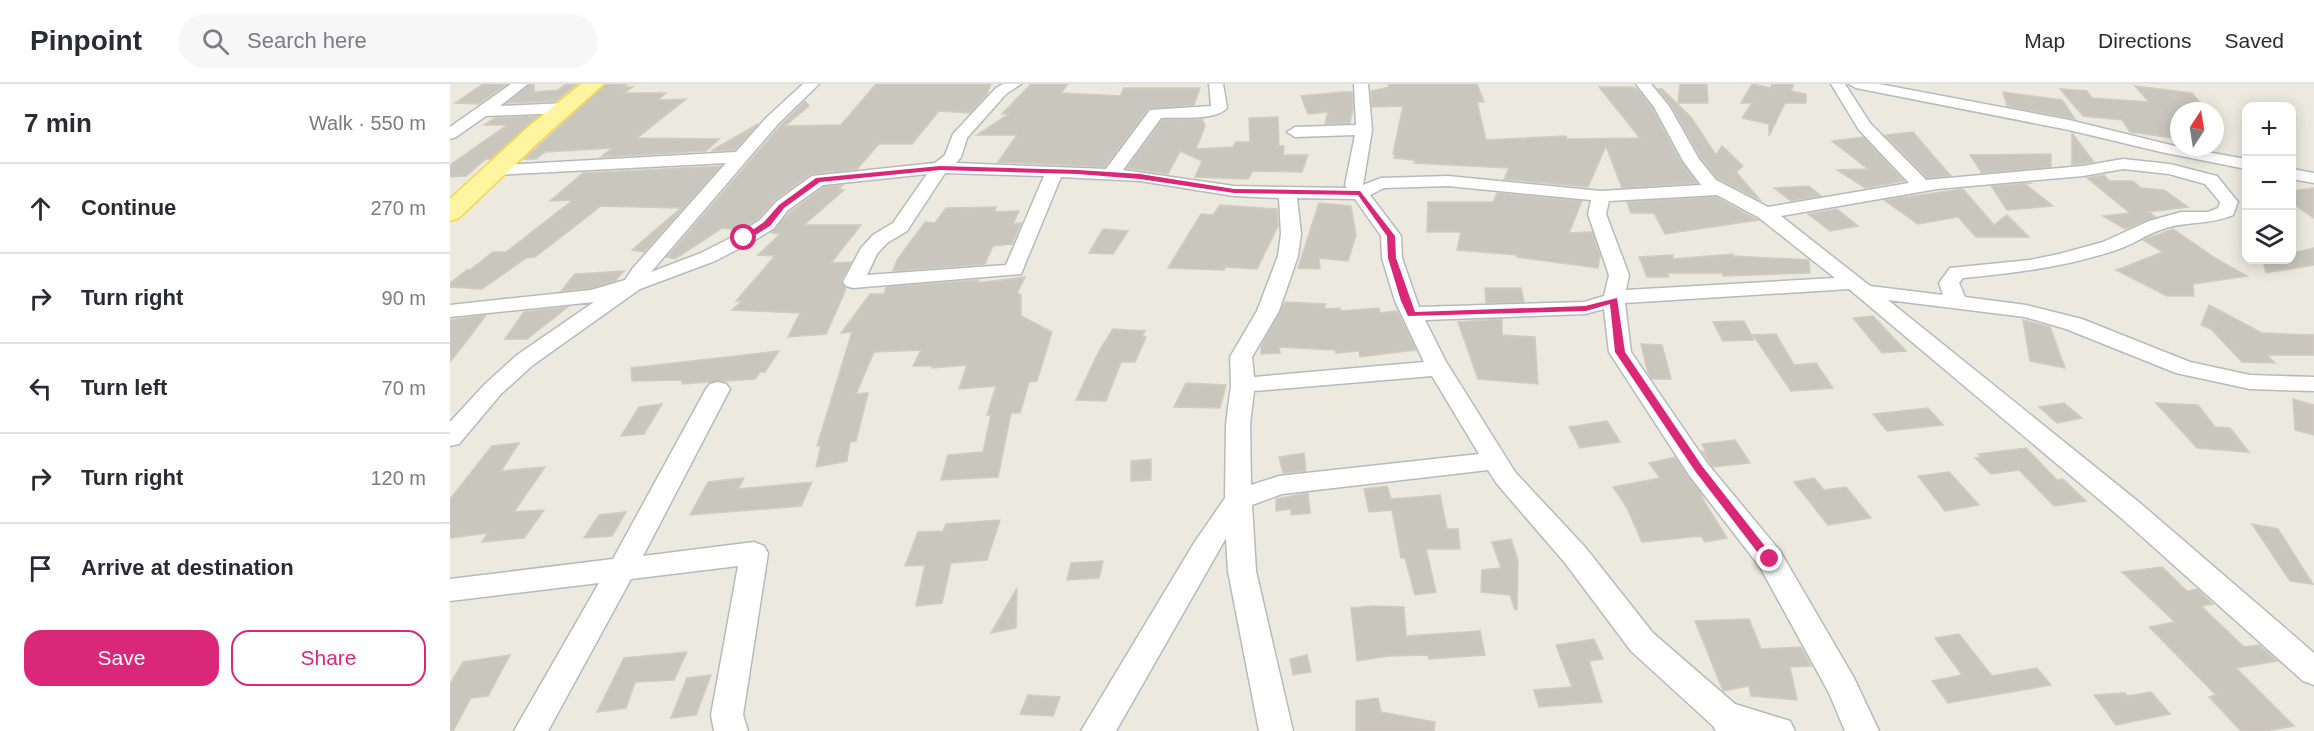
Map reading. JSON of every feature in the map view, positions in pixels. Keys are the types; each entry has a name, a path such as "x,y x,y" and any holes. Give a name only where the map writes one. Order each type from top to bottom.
{"main road":[{"path":"450,213 494,170 594,84"}],"street":[{"path":"450,134 521,84"},
{"path":"450,438 494,388 525,360 632,285 647,264 772,121 812,84"},
{"path":"1111,174 1156,113 1214,111 1220,108 1216,84"},
{"path":"1361,84 1364,130 1354,185 1391,236 1392,258 1405,301 1438,368 1495,461 1506,478 1575,555 1642,642 1729,723 1778,731"},
{"path":"1643,84 1661,106 1692,161 1710,183 1765,213 1858,287 2130,510 2314,672"},
{"path":"1838,84 1846,102 1887,154 1923,187"},
{"path":"1856,84 2069,125 2170,148"},
{"path":"1006,86 959,137 953,157 940,168 900,227 880,238 868,252 853,282 1014,270 1055,171"},
{"path":"1956,88 2069,125"},
{"path":"485,111 566,108"},
{"path":"1295,132 1364,130"},
{"path":"2186,173 2200,156"},
{"path":"2206,156 2242,164"},
{"path":"494,170 740,158"},
{"path":"1765,213 1923,187 2083,171 2123,164 2186,173 2211,180 2229,202 2226,211 2211,217 2173,220 2110,246 2062,259 2030,266 1957,272 1949,283 1957,303"},
{"path":"450,310 592,296 632,285 708,257 744,238 767,224 782,206 818,180 940,168 1111,174 1234,191 1288,193 1360,193 1381,183 1448,182 1600,196 1720,189"},
{"path":"2296,175 2314,178"},
{"path":"1276,731 1242,571 1238,500 1239,424 1243,385 1241,357 1268,311 1288,256 1291,234 1288,193"},
{"path":"1600,196 1597,214 1619,275 1614,300 1620,352 1698,469 1770,559 1843,688 1862,731"},
{"path":"1412,314 1586,308 1626,296 1858,287 1957,303 2026,311 2074,324 2184,368 2250,382 2314,384"},
{"path":"1243,385 1438,368"},
{"path":"531,731 622,569 718,388"},
{"path":"1098,731 1204,550 1238,500 1279,485 1495,461"},
{"path":"450,590 754,553 727,715 731,731"}],"building":[{"path":"483,84 507,84 478,104 455,103"},
{"path":"530,84 534,84 534,92 558,90 566,84 577,84 556,101 507,103"},
{"path":"606,84 628,84 623,87 633,87 624,93 666,93 658,100 686,99 637,138 719,139 706,151 601,157 612,148 545,152 536,159 524,159"},
{"path":"876,84 991,84 987,94 970,113 939,111 912,144 879,144 857,169 811,174 775,200 759,218 741,230 722,228 675,259 667,257 780,126 805,101 809,106 785,126 841,125"},
{"path":"1031,84 1068,84 1061,93 1120,96 1124,88 1200,88 1194,105 1148,109 1105,167 998,162 1017,135 977,135 1009,114 1002,114"},
{"path":"1388,84 1477,84 1484,102 1477,102 1486,140 1566,136 1567,139 1640,138 1599,87 1632,87 1637,89 1652,108 1681,162 1697,183 1622,188 1606,146 1588,187 1504,179 1509,168 1414,163 1415,160 1394,158 1403,106 1372,107 1371,91 1389,87"},
{"path":"1680,84 1707,84 1708,103 1678,103"},
{"path":"1752,84 1771,88 1772,84 1794,84 1791,91 1806,94 1806,103 1785,103 1769,136 1769,124 1742,118 1752,103 1741,103"},
{"path":"2135,86 2192,93 2200,102 2170,102 2170,137 2130,132 2122,120 2083,116 2060,89 2087,91 2092,98 2149,102"},
{"path":"1658,89 1662,89 1691,117 1716,155 1722,146 1743,166 1736,172 1761,201 1717,178 1701,158 1671,105"},
{"path":"1352,92 1353,109 1350,123 1325,124 1328,112 1308,114 1301,96"},
{"path":"2003,92 2062,100 2075,119 2007,106"},
{"path":"538,116 490,159 486,159 466,176 450,177 450,165 507,125 484,125 495,118"},
{"path":"1278,117 1279,146 1284,146 1283,155 1308,155 1302,172 1253,171 1248,179 1195,177 1202,161 1180,151 1168,174 1127,168 1162,120 1202,119 1205,126 1196,149 1233,147 1236,142 1250,142 1249,118"},
{"path":"758,124 735,150 711,151"},
{"path":"1913,132 1951,176 1927,178 1885,135"},
{"path":"2072,133 2094,162 2072,165"},
{"path":"1863,137 1904,181 1865,188 1837,170 1868,169 1832,141"},
{"path":"2051,154 2051,167 1982,173 1970,155"},
{"path":"721,166 644,252 632,250 681,208 601,206 535,257 526,258 482,289 450,287 450,283 467,270 493,252 506,252 573,200 550,201 583,173"},
{"path":"2104,175 2109,181 2133,181 2141,188 2164,190 2188,207 2149,212 2156,217 2125,229 2103,216 2130,213 2087,178"},
{"path":"2032,183 2025,184 2053,206 2007,210 1991,186"},
{"path":"843,185 839,189 844,190 804,225 861,225 831,263 851,262 841,281 846,288 826,334 788,337 800,313 732,310 742,301 736,301 775,256 758,255 780,234 771,233 790,212 824,187"},
{"path":"1809,186 1821,196 1791,201 1774,188"},
{"path":"2314,188 2314,218 2296,206 2296,190"},
{"path":"1963,189 1994,225 2007,215 2029,237 1976,237 1958,217 1918,224 1884,200"},
{"path":"1497,193 1582,201 1569,233 1592,232 1600,256 1598,268 1517,257 1518,255 1457,250 1461,232 1427,232 1428,202 1493,202"},
{"path":"1716,197 1758,220 1665,234 1654,213 1631,213 1627,202"},
{"path":"1319,203 1351,206 1356,235 1348,261 1319,258 1320,269 1298,268"},
{"path":"1220,205 1277,209 1278,226 1257,269 1168,268 1201,214 1213,215"},
{"path":"996,207 994,212 1019,211 1013,224 1021,223 1012,244 993,246 985,264 893,271 897,260 925,222 935,223 946,208"},
{"path":"1837,209 1858,226 1830,231 1808,214"},
{"path":"1103,229 1128,231 1113,254 1089,253"},
{"path":"2173,229 2215,258 2247,276 2193,284 2194,296 2167,296 2116,270 2163,252 2143,240"},
{"path":"2314,248 2314,265 2266,273 2264,264 2296,264 2296,252"},
{"path":"1733,254 1733,256 1809,260 1810,273 1723,276 1722,273 1667,273 1669,277 1647,277 1639,257 1673,255 1673,259"},
{"path":"624,271 615,281 591,288 561,291 575,274"},
{"path":"1025,277 1017,293 1021,295 1021,316 1052,332 1037,381 1029,382 1020,413 1011,413 998,477 941,480 948,455 983,452 991,415 987,415 996,386 959,389 967,365 932,368 932,366 913,366 921,350 874,352 856,394 868,393 856,441 850,442 847,461 816,467 821,446 817,446 852,332 841,333 870,294 884,294 886,287 979,280 977,283"},
{"path":"1485,288 1521,288 1524,302 1486,303"},
{"path":"1285,302 1326,304 1324,309 1340,308 1340,311 1379,308 1380,313 1397,311 1416,350 1360,357 1359,351 1336,353 1335,350 1279,347 1280,353 1261,354 1261,347"},
{"path":"2209,305 2262,333 2314,335 2314,355 2267,355 2275,363 2242,362 2211,329 2201,325"},
{"path":"568,307 527,339 505,339 524,312"},
{"path":"486,315 472,334 450,362 450,320"},
{"path":"1873,316 1906,351 1882,353 1853,318"},
{"path":"1502,319 1502,335 1535,337 1538,384 1478,379 1458,322"},
{"path":"2023,320 2050,327 2065,368 2030,361"},
{"path":"1744,321 1754,340 1723,341 1713,322"},
{"path":"1113,329 1145,331 1142,336 1146,337 1135,362 1121,362 1106,401 1076,400 1099,351"},
{"path":"1776,334 1794,365 1816,363 1833,388 1791,391 1753,335"},
{"path":"1641,344 1662,345 1671,379 1652,379 1648,373"},
{"path":"779,351 765,372 760,372 755,379 682,384 682,380 632,381 631,368"},
{"path":"1186,383 1226,385 1220,408 1174,407"},
{"path":"2293,399 2314,405 2314,435 2295,430"},
{"path":"2064,403 2082,418 2057,423 2039,407"},
{"path":"2156,403 2198,405 2215,427 2230,428 2249,452 2197,448"},
{"path":"662,404 644,434 621,436 639,407"},
{"path":"1928,408 1943,425 1887,431 1873,414"},
{"path":"1607,421 1620,442 1580,448 1569,427"},
{"path":"1735,440 1750,463 1713,467 1702,451 1706,451 1702,444"},
{"path":"519,443 501,471 545,467 514,512 544,510 524,538 482,542 488,533 450,538 450,499 492,446"},
{"path":"2026,448 2057,480 2063,479 2086,501 2054,506 2019,470 1991,474 1975,458 1981,457 1978,454"},
{"path":"1304,453 1306,471 1283,473 1279,457"},
{"path":"1675,457 1703,497 1727,538 1705,542 1701,536 1642,542 1627,508 1613,487 1660,478 1649,463"},
{"path":"1151,459 1151,480 1131,481 1131,461"},
{"path":"1949,472 1979,505 1945,511 1918,476"},
{"path":"744,478 738,489 812,482 801,506 690,515 708,482"},
{"path":"1814,478 1824,490 1846,487 1871,518 1828,525 1794,482"},
{"path":"1387,486 1391,499 1440,495 1447,529 1458,529 1460,549 1426,549 1436,592 1415,595 1405,558 1401,558 1392,510 1369,512 1364,489"},
{"path":"1308,493 1310,513 1291,515 1291,509 1276,511 1276,499"},
{"path":"626,512 612,536 584,538 599,515"},
{"path":"1000,520 987,560 951,563 942,603 916,606 925,565 905,566 918,532 943,531 946,524"},
{"path":"2252,524 2278,529 2313,584 2290,581"},
{"path":"1511,539 1518,560 1517,609 1515,610 1510,595 1481,592 1482,570 1501,568 1492,542"},
{"path":"1103,561 1099,578 1067,580 1071,563"},
{"path":"2162,567 2187,591 2197,589 2213,604 2201,606 2244,647 2259,645 2277,661 2236,668 2294,726 2266,731 2241,731 2209,697 2216,695 2149,627 2175,622 2122,572"},
{"path":"1017,588 1016,628 991,633"},
{"path":"1404,607 1406,636 1480,631 1485,655 1429,659 1428,655 1388,656 1357,661 1351,608"},
{"path":"1749,619 1761,649 1801,647 1811,666 1790,667 1797,700 1751,696 1749,686 1723,691 1695,621"},
{"path":"1959,634 1992,676 2037,668 2051,685 1948,703 1932,681 1962,675 1935,638"},
{"path":"1594,639 1603,659 1589,661 1602,702 1539,707 1534,690 1572,687 1556,645"},
{"path":"687,652 674,680 635,682 626,708 597,712 624,658"},
{"path":"510,655 488,696 471,698 453,731 450,731 450,684 463,662"},
{"path":"1307,655 1311,672 1293,675 1290,659"},
{"path":"711,675 696,715 671,718 687,678"},
{"path":"2151,692 2170,714 2116,725 2094,695 2125,693 2127,696"},
{"path":"1028,695 1060,697 1053,716 1020,714"},
{"path":"1378,698 1381,712 1435,722 1434,731 1356,731 1356,701"}],"route":[{"path":"744,238 767,224 782,206 818,180 940,168 1140,176 1234,191 1360,193 1391,236 1392,258 1405,301 1412,314 1586,308 1614,300 1620,352 1698,469 1770,559"}]}
